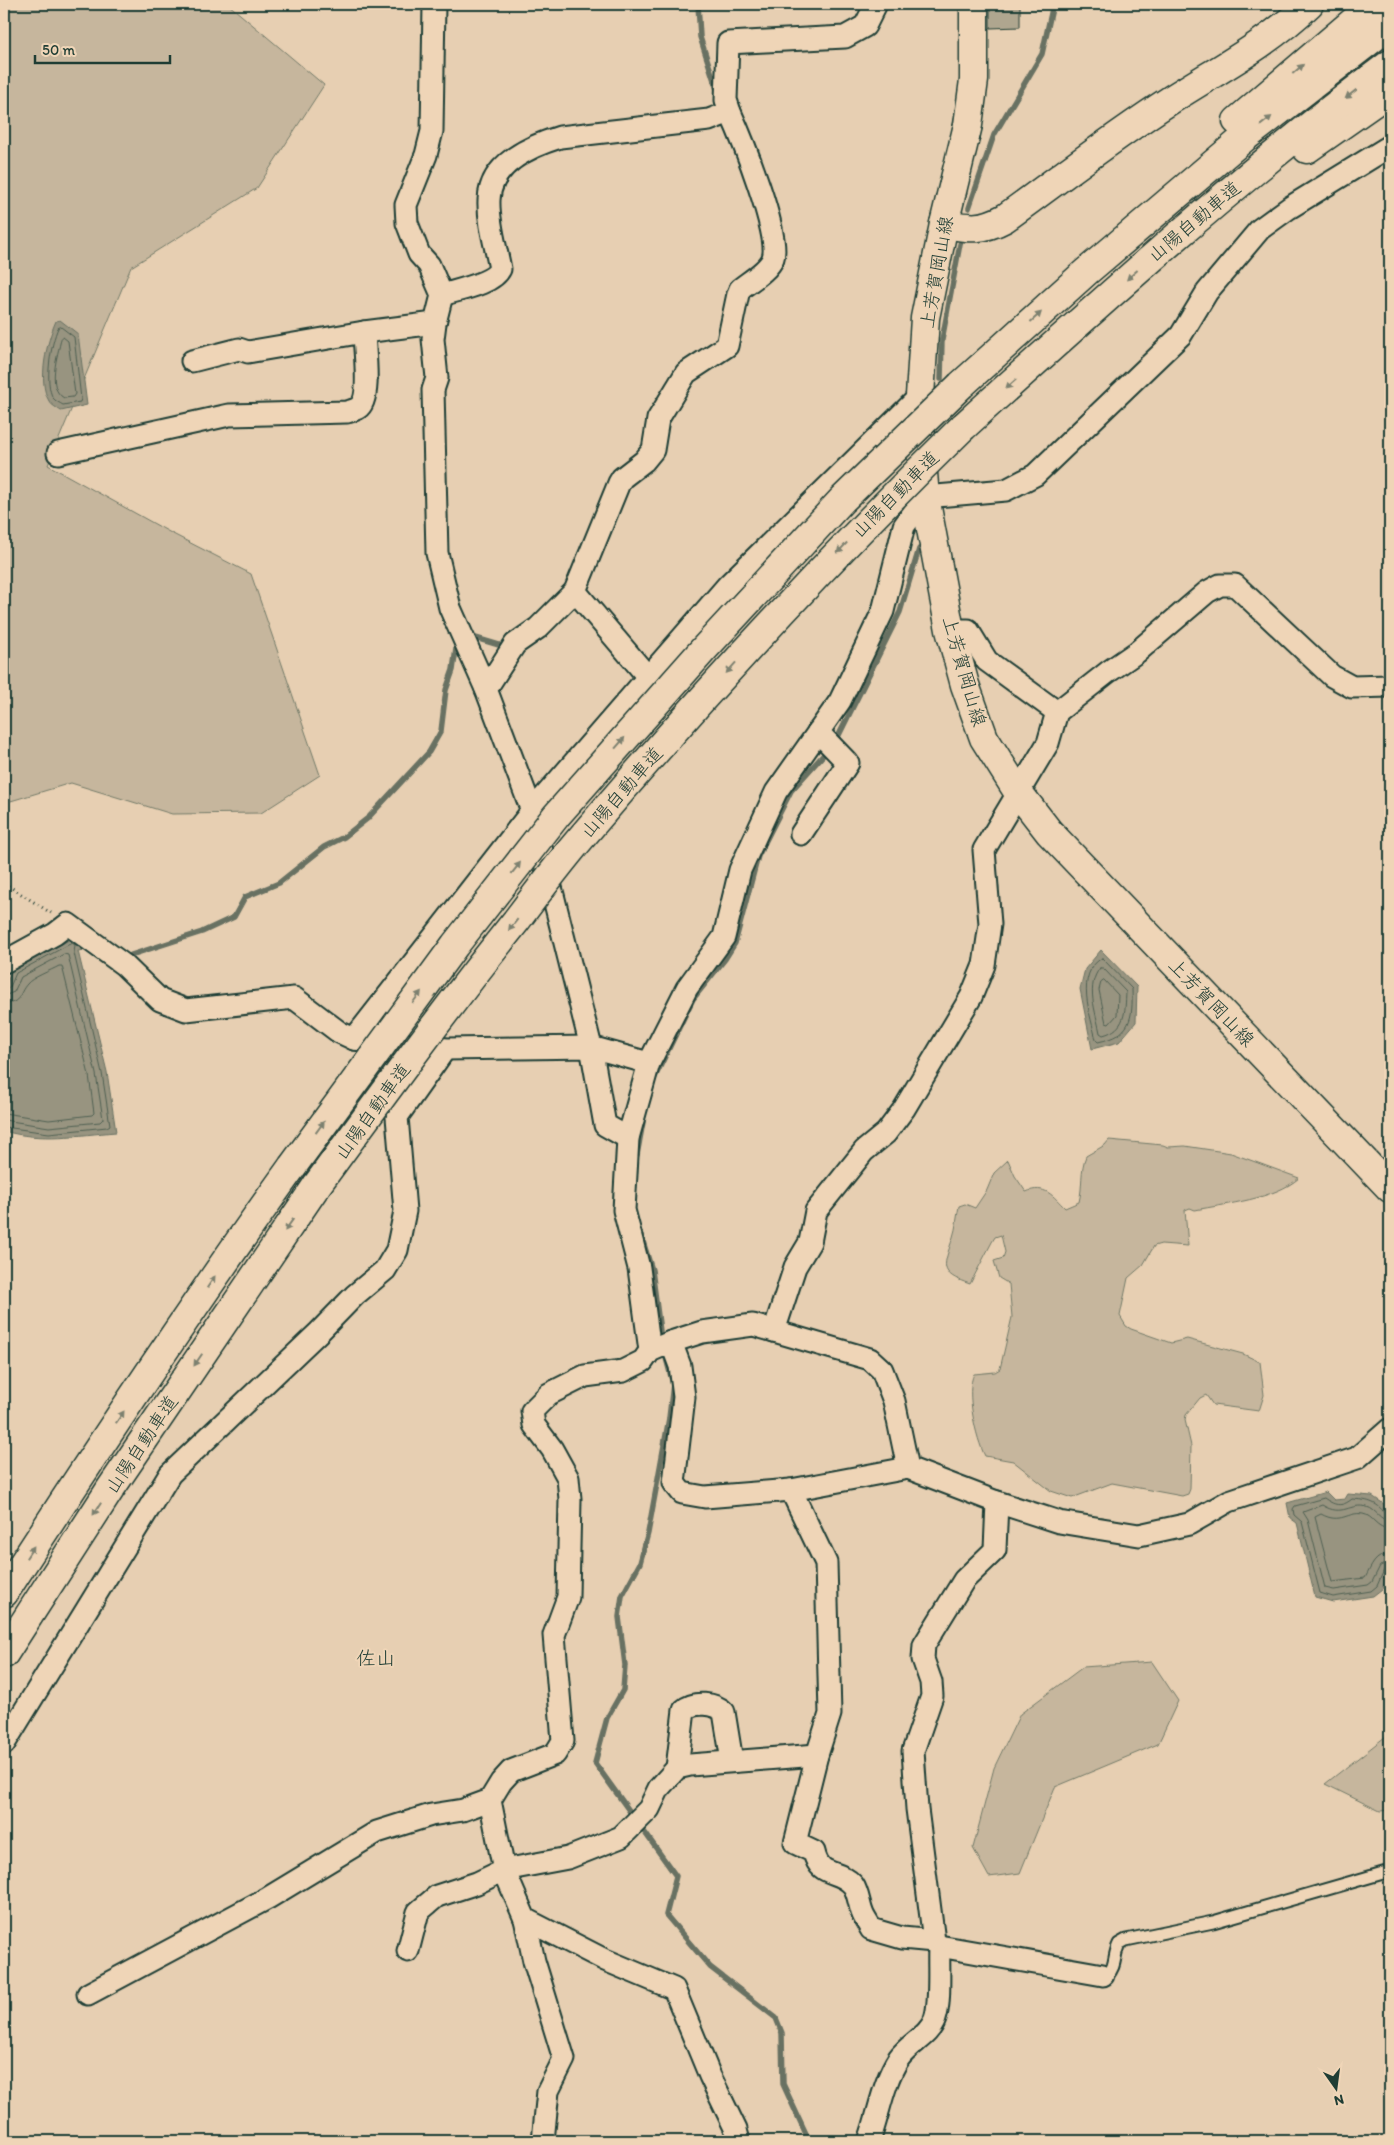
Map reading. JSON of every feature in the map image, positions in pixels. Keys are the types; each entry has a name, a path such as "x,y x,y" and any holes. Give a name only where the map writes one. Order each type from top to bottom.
{"main road":[{"name":"上芳賀岡山線","path":"974,4 974,80 968,125 944,224 925,318 920,396 921,449 925,497 950,630 965,685 984,738 1018,792 1049,832 1390,1188"},
{"path":"944,224 975,229 990,226 1005,218 1169,101 1256,47 1310,4"},
{"path":"1086,272 1210,144 1374,4"},
{"name":"山陽自動車道","path":"4,1593 81,1474 249,1226 456,945 556,816 702,650 842,500 961,385 1086,272 1244,138 1390,25"},
{"name":"山陽自動車道","path":"4,1654 111,1488 317,1185 463,988 580,839 767,629 865,524 963,427 1147,261 1259,167 1390,64"},
{"path":"1259,167 1311,147 1390,91"}],"street":[{"path":"434,4 432,131 426,155 406,205 407,223 419,254 427,297 437,378 433,390 438,553 450,608 486,688 532,811 591,1046 605,1125 628,1138"},
{"path":"486,688 512,648 578,594 619,483 622,478 644,461 653,450 658,419 689,370 727,346 740,289 770,264 774,256 774,240 767,212 726,100 728,43 845,37 864,26 876,4"},
{"path":"442,295 485,282 498,274 500,269 490,209 490,190 496,176 522,152 541,142 560,136 709,120 730,112"},
{"path":"650,1351 639,1268 624,1210 628,1138 650,1063 687,988 724,937 740,870 776,792 840,701 883,612 904,526 925,497 1006,490 1035,475 1181,335 1207,292 1260,229 1289,208 1390,146"},
{"path":"419,254 428,265 442,295 430,323"},
{"path":"192,361 239,350 248,352 430,323"},
{"path":"58,453 229,415 347,412 358,408 364,401 366,391 364,332"},
{"path":"354,1039 532,811 728,585 920,396"},
{"path":"774,1331 795,1267 810,1242 816,1211 864,1152 886,1133 900,1115 971,997 984,965 990,924 984,850 1048,743 1058,712 1137,652 1207,592 1220,584 1235,586 1332,676 1352,687 1390,686"},
{"path":"578,594 648,677"},
{"path":"950,630 968,630 987,661 1058,712"},
{"path":"800,834 848,763 818,732"},
{"path":"4,962 55,934 68,924 124,965 160,1000 186,1010 294,998 339,1032 354,1039 445,1050 591,1046 650,1063"},
{"path":"4,1744 170,1474 320,1332 355,1295 385,1270 397,1250 404,1211 397,1117 445,1050"},
{"path":"88,1994 268,1898 377,1832 431,1816 463,1810 490,1800 501,1782 511,1772 556,1754 563,1741 554,1635 568,1597 570,1499 568,1478 552,1449 534,1425 532,1411 549,1394 585,1376 623,1371 642,1361 650,1351 672,1342 702,1332 753,1325 870,1359 882,1370 894,1401 908,1468"},
{"path":"672,1342 680,1366 684,1397 674,1483 682,1493 705,1497 791,1490 908,1468 997,1502 1060,1522 1139,1536 1190,1524 1229,1501 1357,1458 1390,1429"},
{"path":"791,1490 826,1563 830,1714 817,1755 795,1843 814,1852 816,1863 827,1872 842,1875 855,1887 862,1914 871,1929 902,1938 1103,1975"},
{"path":"870,2141 882,2098 899,2059 912,2044 928,2032 936,2018 936,1943 917,1809 914,1750 932,1696 931,1682 923,1659 924,1645 964,1580 995,1550 997,1502"},
{"path":"677,1768 684,1710 689,1706 710,1704 718,1706 724,1712 732,1762"},
{"path":"408,1951 418,1912 437,1896 504,1870 568,1858 621,1837 648,1809 659,1788 677,1768 690,1765 817,1755"},
{"path":"490,1800 504,1870 525,1919 534,1961 564,2058 548,2091 543,2141"},
{"path":"525,1919 605,1960 674,1988 710,2076 736,2130 739,2141"}],"lane":[{"path":"1103,1975 1106,1976 1113,1969 1117,1948 1119,1944 1126,1940 1213,1922 1390,1870"}],"path":[{"path":"4,884 68,924"}],"shaded area":[{"path":"4,4 228,4 324,85 257,188 131,267 48,465 171,533 251,574 320,775 261,813 172,814 71,783 4,803"},
{"path":"1109,1140 1168,1147 1185,1146 1231,1153 1299,1178 1277,1191 1250,1200 1195,1210 1190,1208 1185,1210 1188,1246 1161,1244 1154,1246 1143,1265 1128,1278 1120,1316 1126,1326 1171,1343 1187,1339 1243,1354 1260,1362 1264,1395 1259,1411 1213,1405 1206,1395 1200,1398 1186,1415 1185,1420 1191,1446 1190,1489 1188,1494 1182,1496 1112,1483 1072,1498 1051,1491 1013,1461 985,1456 975,1427 971,1403 974,1374 995,1372 1000,1369 1012,1317 1009,1284 999,1278 994,1261 1003,1258 1005,1252 1001,1235 995,1237 970,1284 959,1280 948,1272 946,1267 947,1255 954,1233 959,1206 965,1204 975,1208 987,1190 994,1173 1008,1160 1015,1176 1026,1192 1038,1189 1044,1190 1065,1208 1079,1202 1086,1156 1105,1145"},
{"path":"1152,1662 1178,1701 1158,1744 1055,1787 1020,1873 989,1877 973,1848 994,1768 1020,1714 1083,1667"},
{"path":"1390,1733 1390,1810 1380,1811 1325,1784"}],"water":[{"path":"60,320 78,334 87,405 61,411 49,401 45,393 44,383 49,339 56,321"},
{"path":"73,938 86,950 78,951 107,1072 116,1132 46,1137 4,1131 4,990 12,969"},
{"path":"1101,950 1137,987 1136,1022 1119,1042 1092,1049 1080,989 1085,969"},
{"path":"1326,1492 1334,1500 1345,1499 1348,1494 1372,1496 1387,1506 1390,1517 1390,1568 1382,1589 1373,1596 1333,1602 1315,1597 1297,1523 1290,1518 1287,1503"}],"building":[{"path":"990,4 1020,4 1020,27 990,28"}],"waterway":[{"path":"698,4 700,37 718,93"},
{"path":"969,208 994,135 1042,54 1053,4"},
{"path":"941,379 942,340 960,244"},
{"path":"836,741 900,612 919,549"},
{"path":"469,636 509,648"},
{"path":"131,955 202,932 234,917 245,897 279,883 324,847 344,837 368,818 429,752 441,731 446,690 453,670 457,642"},
{"path":"655,1077 693,999 725,959 735,943 758,856 791,791 826,752"},
{"path":"637,1155 643,1122"},
{"path":"641,1235 652,1270 660,1331"},
{"path":"666,1358 673,1384 669,1418 648,1533 640,1563 622,1596 619,1617 625,1665 623,1690 607,1718 595,1763 676,1876 666,1915 710,1967 776,2018 782,2033 783,2084 807,2136 807,2141"}],"district":[{"name":"佐山","path":"376,1658"}]}
